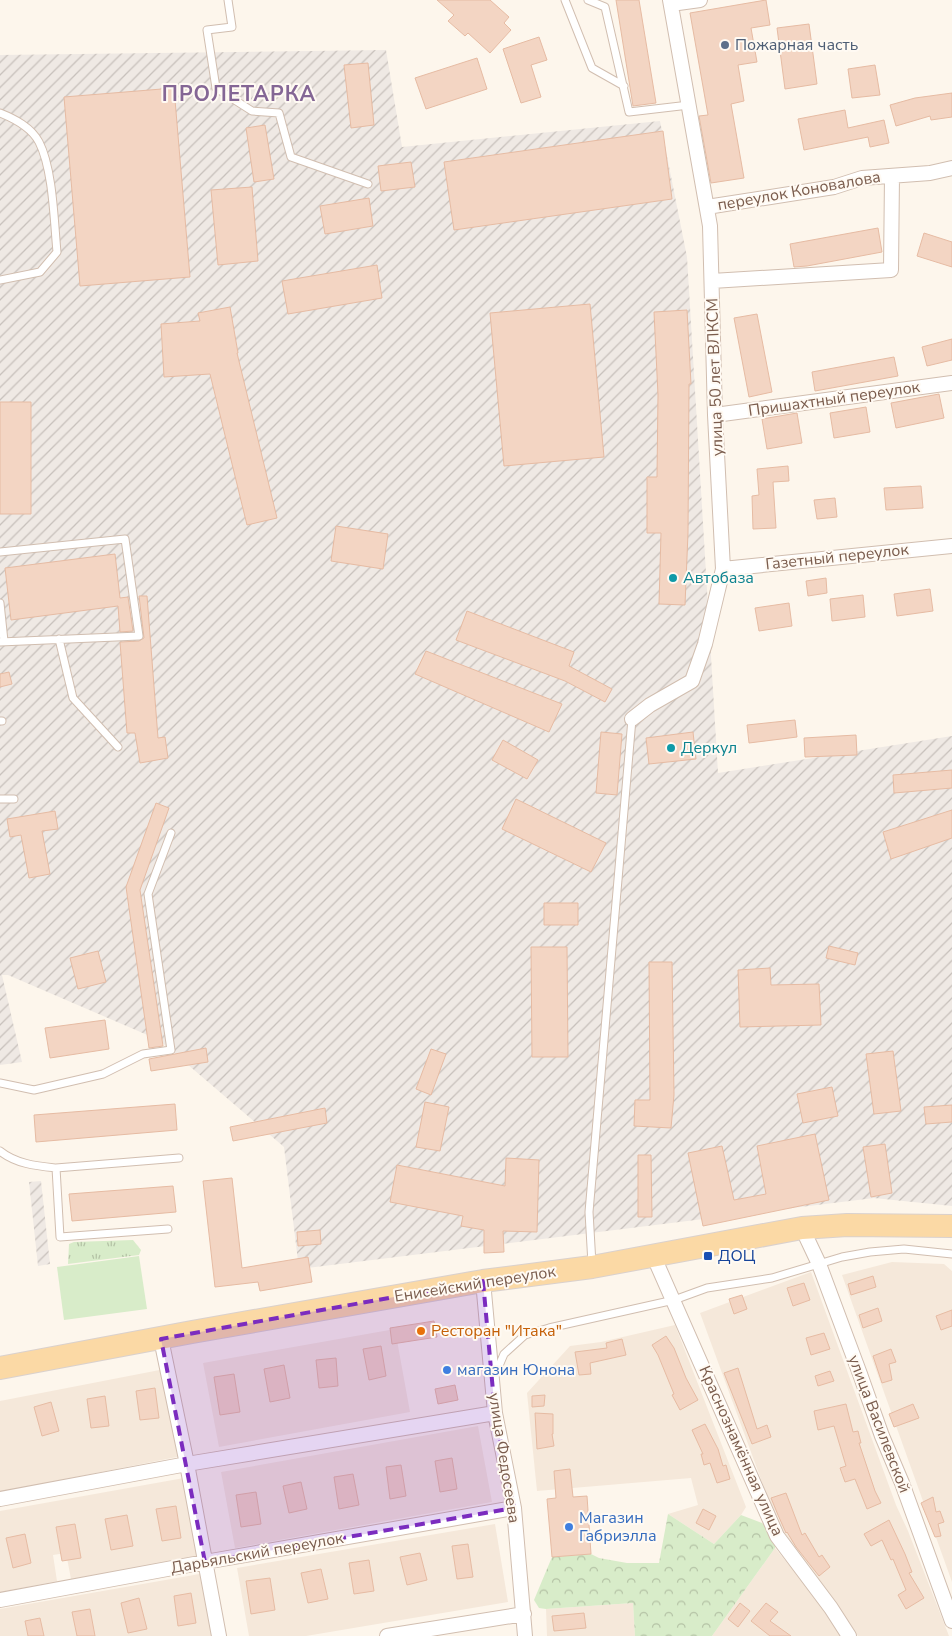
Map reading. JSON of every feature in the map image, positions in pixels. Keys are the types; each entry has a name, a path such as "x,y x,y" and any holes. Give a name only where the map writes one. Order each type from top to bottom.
{"main road":[{"name":"Енисейский переулок","path":"0,1368 483,1281 592,1267 802,1228 847,1225 952,1226"}],"street":[{"path":"671,2 700,0"},
{"name":"улица 50 лет ВЛКСМ","path":"632,719 650,705 692,681 705,644 723,569 715,415 710,226 671,2"},
{"name":"переулок Коновалова","path":"707,207 834,187 862,178 930,173 952,168"},
{"name":"переулок Коновалова","path":"712,281 891,270 892,176"},
{"name":"Пришахтный переулок","path":"715,415 952,382"},
{"name":"Газетный переулок","path":"723,569 952,546"},
{"name":"улица Василевской","path":"802,1228 819,1264 952,1621"},
{"name":"Краснознамённая улица","path":"653,1255 776,1536 831,1608 849,1636"},
{"name":"улица Федосеева","path":"483,1281 495,1413 514,1508 526,1636"},
{"path":"161,1339 187,1464 219,1636"},
{"path":"0,1499 187,1464 495,1413"},
{"name":"Дарьяльский переулок","path":"0,1600 514,1508"},
{"path":"387,1636 524,1614"}],"lane":[{"path":"228,0 232,27 207,30 216,88 252,111 279,113 291,157 368,184"},
{"path":"565,0 592,68 624,86"},
{"path":"588,0 605,7 629,112 689,105"},
{"path":"0,113 20,122 38,141 47,164 57,252 40,272 0,280"},
{"path":"0,552 125,540 139,636 2,641 0,603"},
{"path":"59,639 73,698 118,747"},
{"path":"592,1267 589,1212 632,719"},
{"path":"0,798 14,799"},
{"path":"0,1083 34,1090 103,1074 143,1054 171,1050 148,894 172,833"},
{"path":"0,1151 6,1156 34,1166 56,1168 179,1158"},
{"path":"56,1168 60,1237 168,1229"},
{"path":"492,1381 504,1354 525,1335 549,1328 674,1300 707,1288 772,1278 851,1255 904,1249 952,1254"}],"highlighted area":[{"path":"483,1281 495,1413 514,1508 205,1562 161,1339"}],"shaded area":[{"path":"386,50 402,147 660,121 687,257 718,773 952,736 952,1206 874,1198 299,1269 284,1147 159,1040 8,975 2,975 22,1062 0,1065 0,55"},
{"path":"41,1181 50,1264 38,1266 29,1182"},
{"path":"892,1262 944,1264 952,1271 952,1582 842,1275"},
{"path":"811,1272 896,1505 949,1636 858,1636 777,1523 700,1313"},
{"path":"675,1325 746,1507 714,1544 668,1514 698,1505 691,1478 537,1491 527,1393 570,1346 601,1342"},
{"path":"395,1329 410,1412 219,1447 203,1363"},
{"path":"170,1368 187,1455 0,1492 0,1401"},
{"path":"478,1426 492,1502 235,1548 221,1472"},
{"path":"195,1476 209,1555 71,1579 66,1553 53,1555 57,1581 0,1592 0,1511"},
{"path":"495,1524 508,1602 306,1636 249,1636 237,1568"},
{"path":"775,1548 828,1613 842,1636 712,1636"},
{"path":"211,1572 222,1636 0,1636 0,1609"},
{"path":"633,1603 635,1636 547,1636 546,1609"}],"green space":[{"path":"133,1240 141,1250 139,1255 68,1264 69,1244 74,1242"},
{"path":"139,1256 147,1309 64,1320 57,1267"},
{"path":"668,1514 714,1544 741,1515 762,1523 777,1536 775,1548 712,1636 635,1636 633,1603 539,1608 534,1600 552,1557 591,1554 599,1558 627,1563 659,1563"}],"building":[{"path":"437,0 490,0 509,17 504,23 511,30 490,53 468,33 465,36 448,21 454,15"},
{"path":"616,0 639,0 656,103 633,106"},
{"name":"Пожарная часть","path":"766,0 770,25 751,28 757,62 738,65 744,101 731,104 744,178 711,183 699,116 708,115 690,13"},
{"path":"809,24 817,84 785,89 777,28"},
{"path":"539,37 547,60 531,65 541,97 521,103 503,49"},
{"path":"477,58 487,89 426,109 415,78"},
{"path":"368,63 374,125 351,128 344,65"},
{"path":"875,65 880,95 852,98 848,69"},
{"path":"174,88 190,277 80,286 64,97"},
{"path":"952,93 952,117 931,120 930,116 896,126 890,105 915,98"},
{"path":"845,110 848,128 884,120 889,143 870,147 868,137 804,150 798,119"},
{"path":"265,125 274,179 254,182 246,128"},
{"path":"663,131 672,199 454,230 444,162"},
{"path":"411,162 415,187 381,191 378,166"},
{"path":"252,187 258,261 218,265 211,190"},
{"path":"369,198 373,226 325,234 320,206"},
{"path":"878,228 882,252 794,267 790,244"},
{"path":"924,233 952,242 952,267 917,256"},
{"path":"377,265 382,298 288,314 282,281"},
{"path":"590,304 604,457 504,466 490,313"},
{"path":"230,307 237,353 277,518 247,525 210,374 164,377 161,324 200,321 198,313"},
{"path":"687,310 691,384 689,384 688,533 685,605 659,604 661,533 647,533 647,477 657,477 658,395 654,312"},
{"path":"757,314 772,392 749,397 734,318"},
{"path":"952,339 952,360 927,366 922,347"},
{"path":"894,357 898,376 815,391 812,372"},
{"path":"939,394 944,418 896,428 891,403"},
{"path":"0,402 31,402 31,514 0,514"},
{"path":"866,407 870,432 834,438 830,413"},
{"path":"797,413 802,443 767,449 762,419"},
{"path":"788,466 789,481 773,482 776,528 753,529 752,496 759,495 757,469"},
{"path":"921,486 923,508 886,510 884,488"},
{"path":"835,498 837,517 817,519 814,500"},
{"path":"336,526 388,534 383,569 331,561"},
{"path":"115,554 120,598 128,597 133,631 120,632 118,606 11,620 5,568"},
{"path":"826,578 827,593 808,596 806,581"},
{"path":"930,589 933,611 897,616 894,594"},
{"path":"863,595 865,617 832,621 830,599"},
{"path":"139,596 147,596 158,738 165,737 168,758 140,763 135,733 127,733 120,642 139,641 144,638"},
{"path":"789,603 792,626 759,631 755,608"},
{"path":"467,611 574,652 569,666 612,689 605,702 565,681 456,640"},
{"path":"426,651 562,704 549,732 415,674"},
{"path":"9,672 12,684 0,687 0,674"},
{"path":"795,720 797,737 749,743 747,725"},
{"path":"601,732 622,734 617,795 596,793"},
{"name":"Деркул","path":"693,732 696,759 649,764 646,738"},
{"path":"856,735 857,755 805,757 804,738"},
{"path":"503,740 538,760 527,779 492,760"},
{"path":"952,770 952,788 894,793 893,775"},
{"path":"516,799 606,843 591,872 502,829"},
{"path":"156,803 169,808 140,890 163,1046 149,1048 126,887"},
{"path":"952,810 952,838 891,859 883,832"},
{"path":"55,811 58,829 42,831 50,874 29,878 21,835 10,837 7,819"},
{"path":"544,903 578,903 578,925 544,925"},
{"path":"829,946 858,953 855,965 826,958"},
{"path":"531,947 567,947 568,1057 532,1057"},
{"path":"98,951 106,982 78,989 70,958"},
{"path":"649,962 672,962 674,1095 671,1128 634,1126 635,1100 650,1100"},
{"path":"770,968 771,985 819,984 821,1025 740,1027 738,970"},
{"path":"105,1020 109,1049 50,1058 45,1028"},
{"path":"206,1048 208,1062 151,1071 149,1059"},
{"path":"431,1049 446,1054 431,1095 416,1089"},
{"path":"893,1051 901,1111 874,1114 866,1054"},
{"path":"832,1087 838,1116 803,1123 797,1094"},
{"path":"425,1102 449,1107 440,1151 416,1147"},
{"path":"175,1104 177,1130 36,1142 34,1115"},
{"path":"952,1105 952,1122 926,1124 924,1107"},
{"path":"325,1108 327,1123 233,1141 230,1127"},
{"path":"815,1134 829,1200 703,1226 688,1153 722,1146 734,1200 766,1194 757,1146"},
{"path":"885,1144 892,1193 871,1197 863,1147"},
{"path":"638,1155 651,1155 652,1217 638,1217"},
{"path":"506,1158 539,1160 537,1232 503,1231 504,1252 484,1253 484,1230 461,1226 463,1216 390,1202 397,1165 505,1186"},
{"path":"232,1178 242,1268 308,1257 312,1282 260,1291 258,1282 215,1287 203,1181"},
{"path":"173,1186 176,1212 72,1221 69,1194"},
{"path":"320,1230 321,1244 298,1246 297,1232"},
{"path":"873,1276 876,1287 851,1295 848,1284"},
{"path":"804,1283 810,1300 793,1306 787,1288"},
{"path":"742,1295 747,1309 734,1314 729,1299"},
{"path":"878,1308 882,1321 863,1328 859,1315"},
{"path":"952,1310 952,1326 941,1330 936,1316"},
{"path":"434,1321 437,1337 392,1344 390,1328"},
{"path":"824,1333 830,1349 811,1355 806,1338"},
{"path":"666,1336 674,1348 686,1378 698,1400 680,1410 672,1395 674,1394 658,1355 652,1345"},
{"path":"622,1339 626,1355 590,1363 591,1374 579,1375 575,1352 607,1348 606,1343"},
{"path":"381,1346 386,1376 369,1380 363,1349"},
{"path":"891,1349 896,1362 889,1364 892,1380 882,1383 873,1356"},
{"path":"336,1358 338,1386 319,1388 316,1360"},
{"path":"284,1365 290,1398 270,1402 264,1369"},
{"path":"738,1368 757,1429 767,1425 771,1437 752,1444 724,1373"},
{"path":"830,1371 834,1381 818,1386 815,1376"},
{"path":"234,1374 240,1412 220,1415 214,1377"},
{"path":"455,1385 458,1400 438,1404 435,1389"},
{"path":"155,1388 159,1418 140,1420 136,1391"},
{"path":"545,1395 544,1406 532,1407 532,1396"},
{"path":"105,1396 109,1426 91,1428 87,1399"},
{"path":"51,1402 59,1431 42,1436 34,1407"},
{"path":"846,1404 853,1432 858,1431 861,1443 859,1443 875,1491 881,1503 867,1509 855,1479 845,1482 840,1468 846,1466 834,1426 818,1430 814,1411"},
{"path":"913,1404 919,1418 894,1427 889,1414"},
{"path":"535,1413 553,1414 552,1434 554,1446 537,1449"},
{"path":"705,1424 718,1449 723,1466 726,1465 730,1479 717,1483 710,1463 704,1465 701,1454 703,1454 692,1430"},
{"path":"452,1458 457,1489 440,1492 435,1461"},
{"path":"401,1465 406,1496 390,1499 386,1467"},
{"name":"Магазин Габриэлла","path":"570,1469 573,1497 587,1496 591,1554 552,1557 547,1499 556,1498 554,1471"},
{"path":"353,1474 359,1505 339,1509 334,1477"},
{"path":"301,1482 307,1509 289,1513 283,1486"},
{"path":"256,1492 261,1524 241,1527 236,1495"},
{"path":"786,1493 802,1535 805,1533 819,1557 822,1555 830,1567 819,1576 786,1533 771,1498"},
{"path":"933,1497 936,1512 940,1511 944,1522 938,1524 941,1536 935,1537 921,1503"},
{"path":"176,1506 181,1538 162,1541 156,1509"},
{"path":"703,1509 716,1516 709,1530 696,1523"},
{"path":"127,1515 133,1546 111,1550 105,1519"},
{"path":"889,1520 912,1572 909,1573 924,1598 906,1609 898,1595 906,1590 893,1559 891,1560 882,1540 871,1546 864,1534"},
{"path":"75,1524 81,1558 62,1561 56,1527"},
{"path":"25,1534 31,1563 13,1568 6,1538"},
{"path":"468,1544 473,1577 457,1579 452,1546"},
{"path":"420,1553 427,1580 407,1585 400,1557"},
{"path":"369,1560 374,1591 354,1594 349,1563"},
{"path":"321,1569 328,1599 308,1603 301,1573"},
{"path":"270,1578 275,1610 251,1614 246,1581"},
{"path":"191,1593 196,1623 178,1626 174,1596"},
{"path":"139,1598 147,1629 128,1633 121,1603"},
{"path":"740,1603 750,1611 738,1627 728,1619"},
{"path":"766,1603 778,1612 770,1621 791,1636 770,1636 751,1621"},
{"path":"90,1609 95,1636 77,1636 72,1612"},
{"path":"584,1613 586,1628 554,1631 552,1616"},
{"path":"40,1618 44,1636 28,1636 25,1621"}],"place":[{"name":"Пожарная часть","path":"725,45"},
{"name":"Автобаза","path":"673,578"},
{"name":"Деркул","path":"671,748"},
{"name":"ДОЦ","path":"708,1256"},
{"name":"Ресторан \"Итака\"","path":"421,1331"},
{"name":"магазин Юнона","path":"447,1370"},
{"name":"Магазин Габриэлла","path":"569,1527"}],"district":[{"name":"ПРОЛЕТАРКА","path":"239,94"}]}
